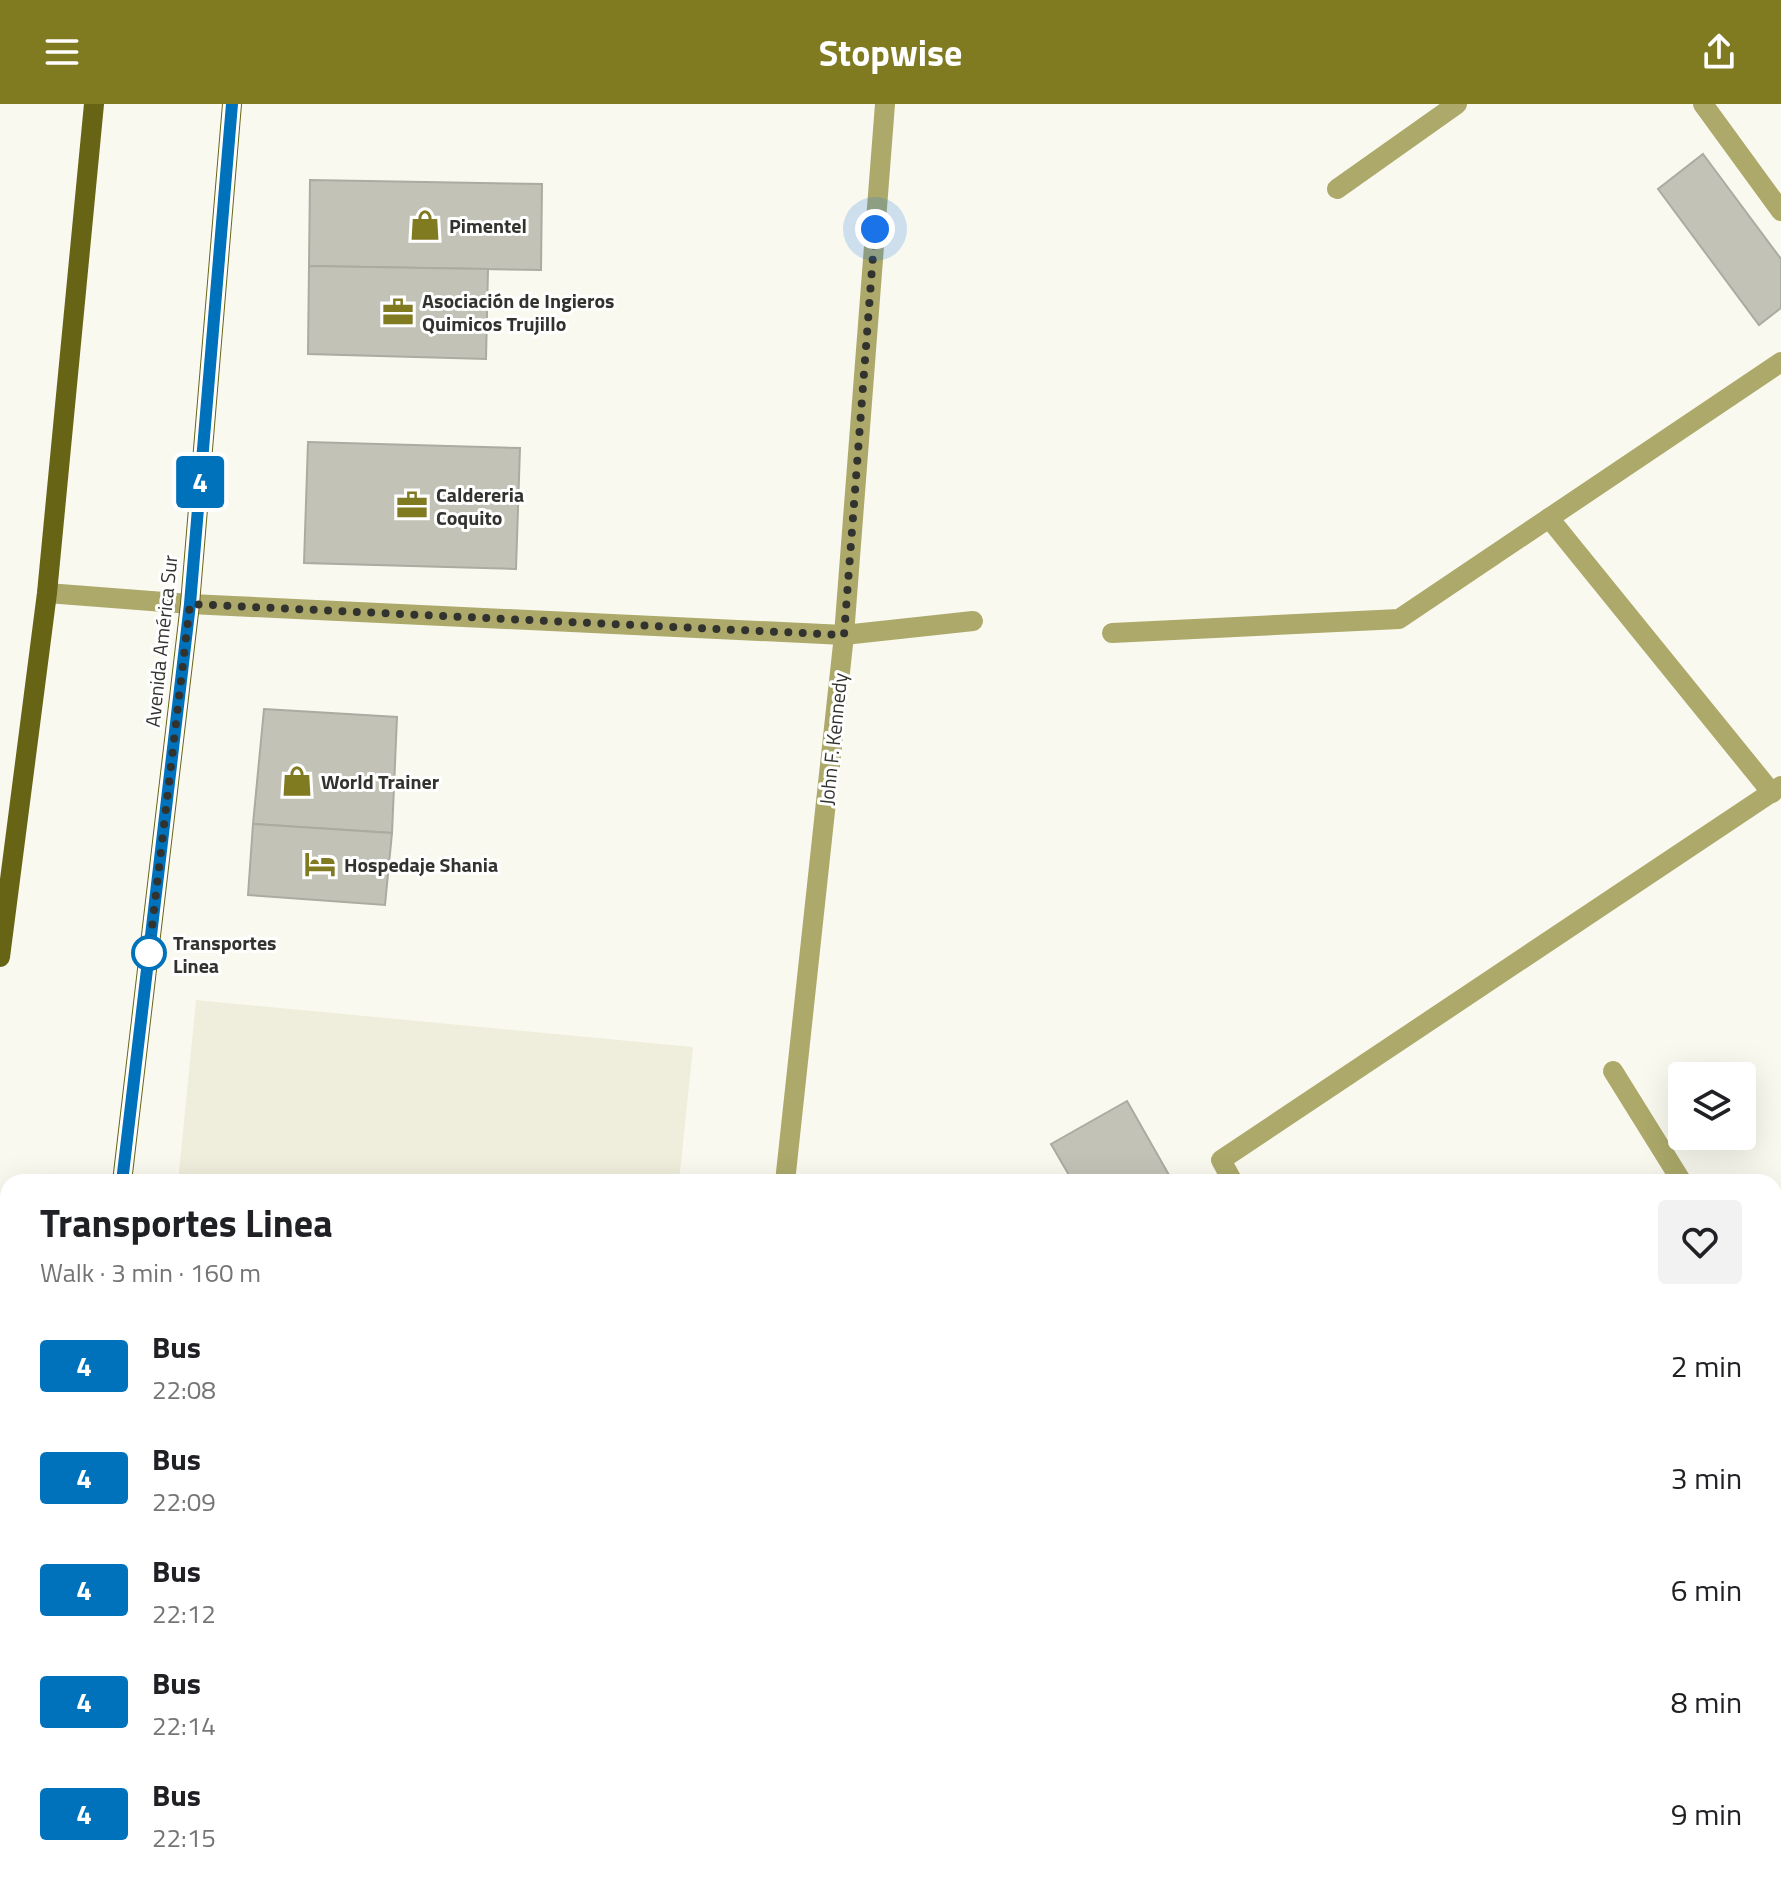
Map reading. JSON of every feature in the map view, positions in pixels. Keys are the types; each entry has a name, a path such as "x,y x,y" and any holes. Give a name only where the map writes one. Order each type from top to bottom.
{"main road":[{"path":"0,957 47,593 94,104"},
{"name":"Avenida América Sur","path":"123,1174 190,604 232,104"}],"street":[{"name":"John F. Kennedy","path":"786,1174 844,635 885,104"},
{"path":"1337,189 1457,104"},
{"path":"1703,104 1781,211"},
{"path":"1112,633 1399,619 1781,362"},
{"path":"1229,1174 1221,1160 1776,789 1549,518"},
{"path":"47,593 190,604 844,635 973,621"},
{"path":"1613,1071 1677,1174"}],"shaded area":[{"path":"196,1000 693,1047 680,1174 179,1174"}],"building":[{"path":"1703,154 1781,259 1781,308 1759,325 1658,189"},
{"name":"Pimentel","path":"310,180 542,184 541,270 309,266"},
{"name":"Asociación de Ingieros Quimicos Trujillo","path":"309,266 488,269 486,359 308,354"},
{"name":"Caldereria Coquito","path":"308,442 520,448 516,569 304,563"},
{"path":"264,709 397,717 392,833 253,824"},
{"name":"Hospedaje Shania","path":"253,824 392,833 385,905 248,895"},
{"path":"1127,1101 1168,1174 1068,1174 1051,1144"}],"bus line":[{"name":"4","path":"123,1174 190,604 232,104"}],"place":[{"name":"Pimentel","path":"425,225"},
{"name":"Asociación de Ingieros Quimicos Trujillo","path":"398,312"},
{"name":"Caldereria Coquito","path":"412,505"},
{"name":"World Trainer","path":"297,781"},
{"name":"Hospedaje Shania","path":"320,864"},
{"name":"Transportes Linea","path":"149,953"}],"route":[{"path":"149,953 190,604 844,635 875,229"}]}
